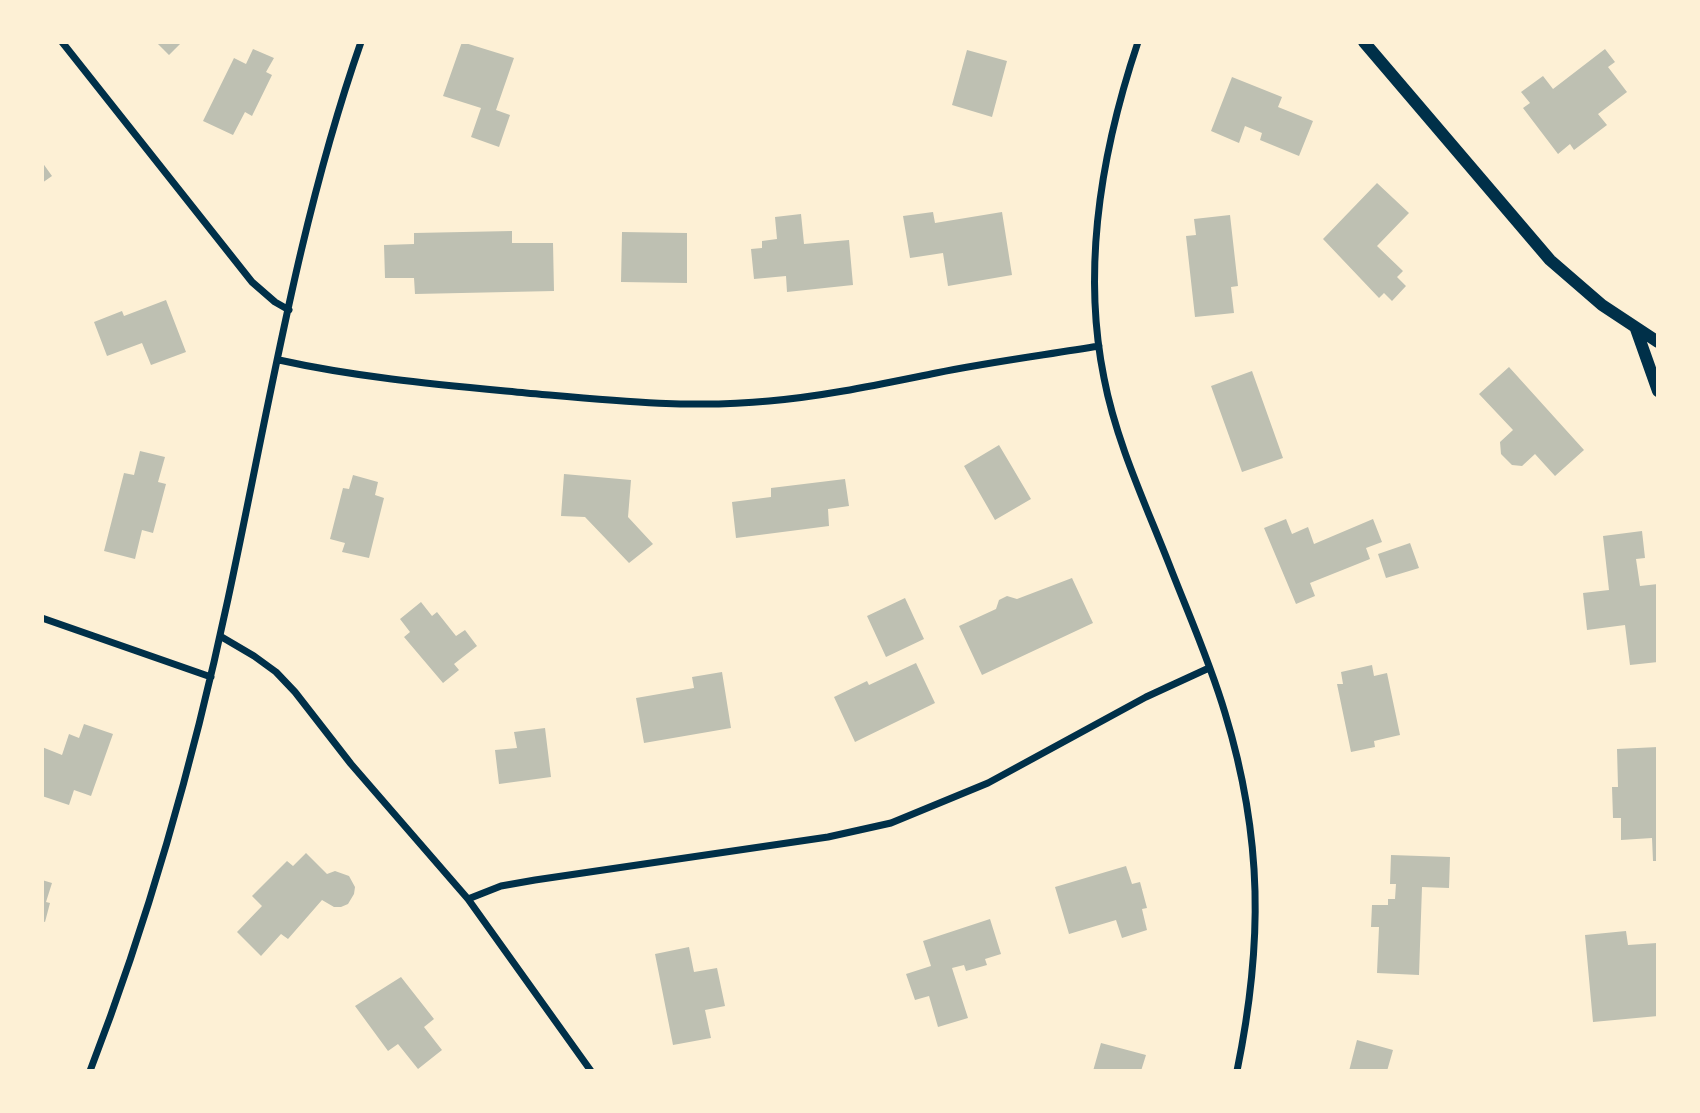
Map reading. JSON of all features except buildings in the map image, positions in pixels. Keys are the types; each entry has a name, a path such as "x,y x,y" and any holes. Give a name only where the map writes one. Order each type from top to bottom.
{"street":[{"path":"62,42 247,276 264,293 289,310"},
{"path":"90,1071 136,947 211,677 315,198 362,42"},
{"path":"1138,42 1118,104 1102,183 1097,224 1095,284 1099,346 1112,413 1225,712 1244,785 1257,897 1254,961 1245,1035 1237,1071"},
{"path":"1364,42 1532,241 1584,292 1658,342"},
{"path":"1636,329 1658,391"},
{"path":"279,360 344,373 432,384 622,402 715,404 842,392 968,367 1099,346"},
{"path":"42,618 211,677"},
{"path":"220,636 265,664 295,692 351,764 468,899 592,1071"},
{"path":"468,899 501,886 828,837 891,823 988,783 1146,697 1209,668"}]}
